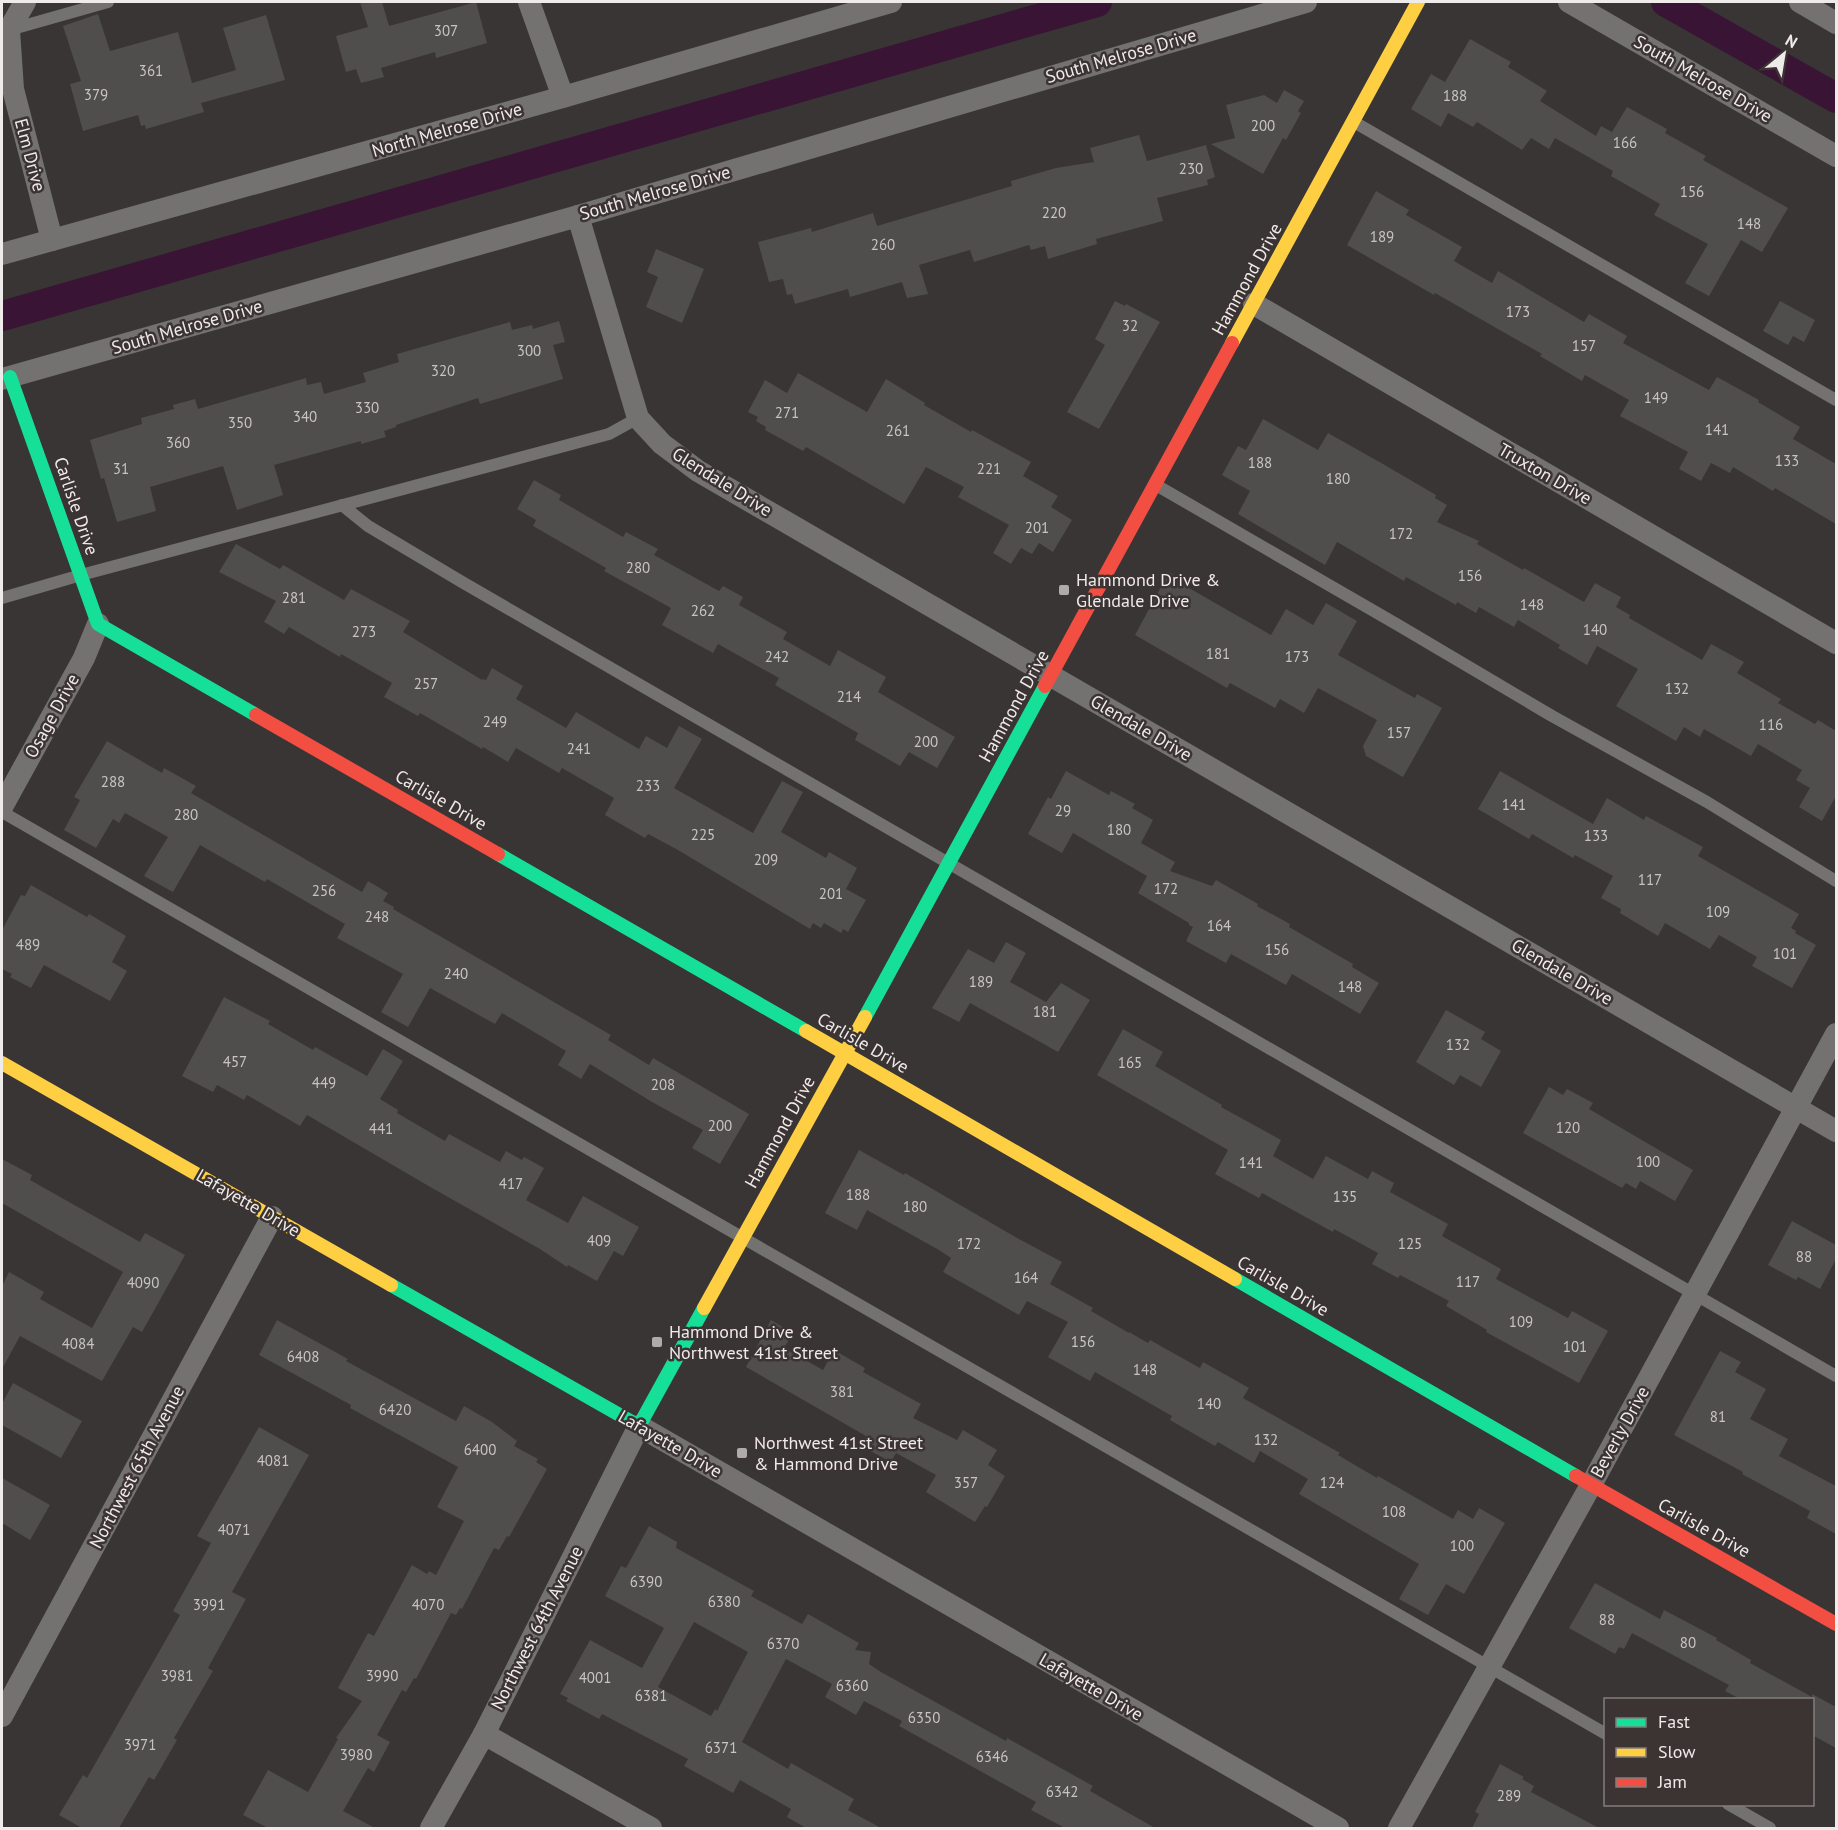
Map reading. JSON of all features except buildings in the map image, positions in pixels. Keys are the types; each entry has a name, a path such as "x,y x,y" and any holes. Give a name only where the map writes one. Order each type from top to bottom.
{"street":[{"path":"5,31 25,2"},
{"path":"529,2 562,97"},
{"name":"North Melrose Drive","path":"2,254 891,2"},
{"name":"South Melrose Drive","path":"6,378 578,216 1306,2"},
{"name":"Hammond Drive","path":"639,1426 1418,2"},
{"name":"South Melrose Drive","path":"1569,2 1836,156"},
{"path":"1800,2 1836,23"},
{"name":"Elm Drive","path":"5,31 13,89 52,240"},
{"name":"Glendale Drive","path":"578,216 638,418 662,444 698,471 1836,1131"},
{"name":"Truxton Drive","path":"1254,304 1836,643"},
{"name":"Carlisle Drive","path":"6,378 98,624 1836,1624"},
{"name":"Osage Drive","path":"2,809 84,658 98,624"},
{"name":"Beverly Drive","path":"1399,1828 1591,1485 1836,1034"},
{"name":"Lafayette Drive","path":"2,1063 1338,1828"},
{"name":"Northwest 65th Avenue","path":"2,1716 272,1217"},
{"name":"Northwest 64th Avenue","path":"431,1828 484,1734 639,1426"},
{"path":"484,1734 651,1828"}],"lane":[{"path":"5,31 108,2"},
{"path":"1353,122 1836,399"},
{"path":"2,598 609,434 638,418"},
{"path":"1155,485 1552,716 1707,802 1836,880"},
{"path":"342,506 368,526 452,576 1836,1376"},
{"path":"2,809 1604,1733"},
{"path":"1732,1806 1770,1828"}],"waterway":[{"path":"2,316 1097,2"},
{"path":"1666,2 1836,98"}],"traffic: fast":[{"path":"10,377 98,624 256,715"},
{"path":"865,1017 1045,686"},
{"path":"498,854 806,1031"},
{"path":"1235,1279 1576,1476"},
{"path":"391,1285 639,1426 704,1308"}],"traffic: slow":[{"path":"1232,343 1418,2"},
{"path":"704,1308 865,1017"},
{"path":"806,1031 1235,1279"},
{"path":"2,1063 391,1285"}],"traffic: jam":[{"path":"1045,686 1232,343"},
{"path":"256,715 498,854"},
{"path":"1576,1476 1836,1624"}],"place":[{"name":"Hammond Drive & Glendale Drive","path":"1064,590"},
{"name":"Hammond Drive & Northwest 41st Street","path":"657,1342"},
{"name":"Northwest 41st Street & Hammond Drive","path":"742,1453"}]}
